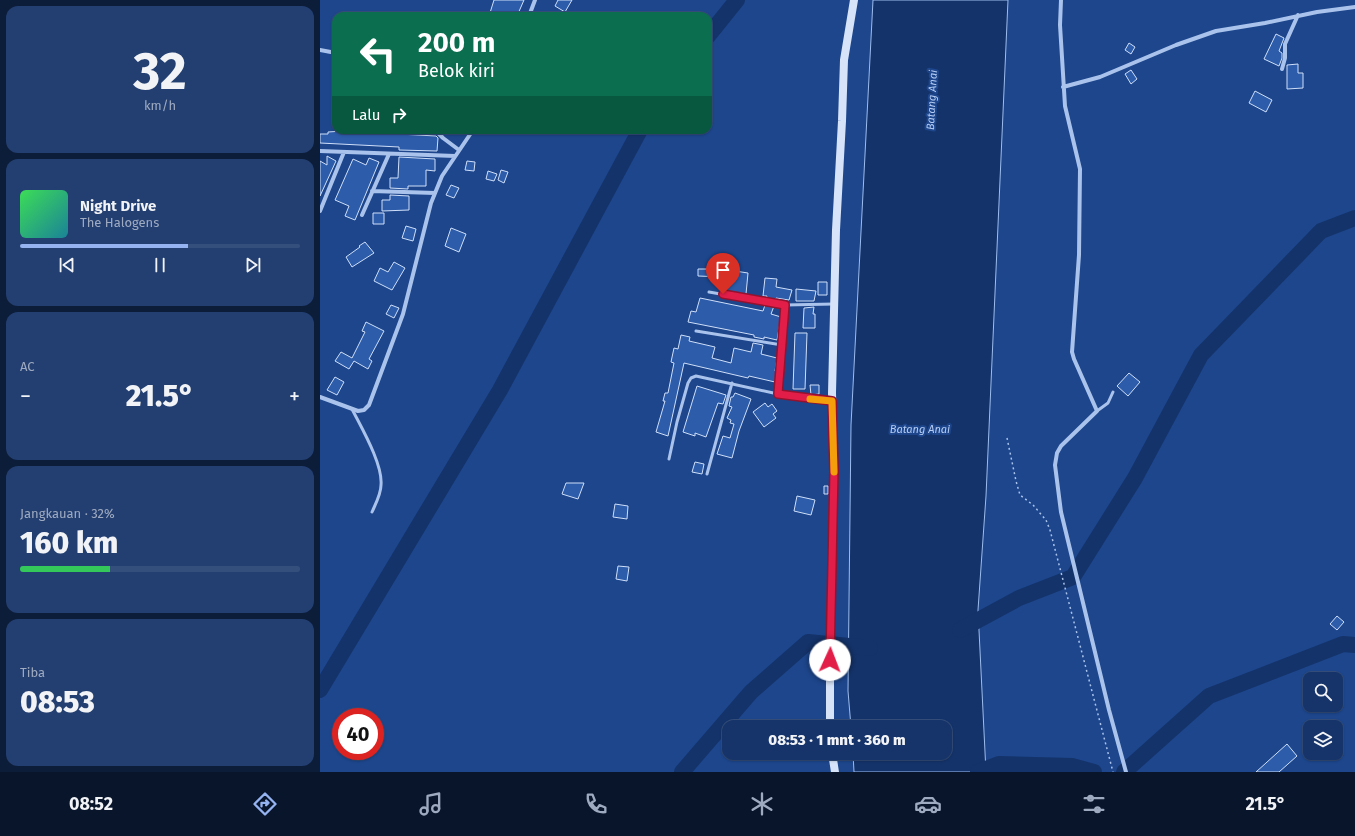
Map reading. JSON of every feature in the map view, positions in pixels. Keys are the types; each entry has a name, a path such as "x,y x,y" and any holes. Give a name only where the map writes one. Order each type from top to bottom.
{"street":[{"path":"530,12 535,0"},
{"path":"830,720 830,620 834,471 832,401 836,230 844,60 854,0"},
{"path":"1061,0 1060,25 1065,106 1080,169 1079,255 1072,352 1098,410 1065,441 1057,453 1056,459 1061,512 1126,772"},
{"path":"1063,87 1100,77 1176,45 1216,31 1265,23 1298,15 1355,7"},
{"path":"1282,69 1285,58 1285,44 1298,15"},
{"path":"320,50 332,52"},
{"path":"439,134 459,150"},
{"path":"320,397 358,411 364,410 369,405 403,314 430,204 442,176 470,134"},
{"path":"320,151 455,156"},
{"path":"320,211 344,152"},
{"path":"362,215 389,154"},
{"path":"372,191 435,193"},
{"path":"833,760 835,772"}],"lane":[{"path":"709,292 785,305 834,304"},
{"path":"778,394 785,305"},
{"path":"696,332 782,345"},
{"path":"669,459 688,382 691,378 696,376 778,394 832,401"},
{"path":"707,474 732,383"},
{"path":"1098,410 1108,402 1113,392"},
{"path":"352,409 365,435 379,470 382,484 372,512"}],"path":[{"path":"1007,438 1020,495 1033,505 1046,520 1056,551 1068,594 1076,634 1113,772"}],"water":[{"name":"Batang Anai","path":"873,0 1008,0 986,496 978,610 986,772 854,772 853,760 952,760 952,720 850,720 848,691 851,425"}],"building":[{"path":"494,0 524,0 519,12 490,12"},
{"path":"558,0 572,0 565,12 555,6"},
{"path":"1276,34 1284,38 1279,51 1282,53 1282,58 1279,66 1264,59"},
{"path":"1129,43 1135,47 1131,54 1125,50"},
{"path":"1298,64 1298,73 1303,73 1303,88 1287,89 1287,65"},
{"path":"1131,70 1137,79 1131,84 1125,74"},
{"path":"1255,91 1272,100 1266,112 1249,103"},
{"path":"328,132 332,132 332,134 399,134 436,136 438,138 437,151 399,150 399,147 320,143 320,134 328,134"},
{"path":"327,156 336,161 320,196 320,161 327,165"},
{"path":"399,157 435,159 435,171 426,170 426,186 408,186 408,189 390,188 390,178 398,178"},
{"path":"369,158 379,162 355,220 345,216 349,206 335,200 353,159 366,165"},
{"path":"467,161 475,162 474,171 465,170"},
{"path":"501,170 508,172 504,183 498,180"},
{"path":"488,171 497,174 494,181 486,179"},
{"path":"451,185 459,188 454,198 446,195"},
{"path":"390,195 409,196 409,210 382,211 382,200 390,200"},
{"path":"373,213 384,213 384,224 373,224"},
{"path":"406,226 416,229 413,241 402,238"},
{"path":"451,228 466,234 459,252 445,246"},
{"path":"365,242 374,253 352,267 346,257"},
{"path":"394,262 405,268 392,290 374,281 380,268 388,272"},
{"path":"724,265 735,266 735,271 748,273 746,294 722,291 723,277 698,276 698,269 724,269"},
{"path":"765,278 777,279 776,287 792,290 789,300 776,298 775,300 766,299 767,296 763,296"},
{"path":"818,282 827,282 827,295 818,295"},
{"path":"796,289 816,291 814,301 796,301"},
{"path":"700,298 763,311 765,305 774,306 771,314 781,317 777,340 764,337 764,339 754,337 754,335 688,322 691,311 696,312"},
{"path":"391,305 399,308 394,318 386,314"},
{"path":"814,307 813,314 815,314 815,328 803,328 804,308"},
{"path":"366,322 384,331 369,359 372,361 368,369 354,361 349,369 335,361 341,352 352,358 365,332 362,331"},
{"path":"795,333 807,333 805,389 793,389"},
{"path":"681,335 690,337 689,341 715,347 712,358 731,363 734,348 751,352 753,343 763,345 761,354 777,358 775,382 749,376 748,378 684,363 668,436 656,432 665,401 663,401 665,393 668,393 674,363 671,362 674,348 678,349"},
{"path":"1129,373 1140,382 1128,396 1117,386"},
{"path":"335,377 344,382 337,395 327,390"},
{"path":"810,385 819,385 819,394 811,395"},
{"path":"697,386 726,395 723,404 718,403 706,437 695,433 695,436 683,432"},
{"path":"735,393 751,399 739,431 732,458 717,454 723,436 730,438 734,424 730,423 731,420 727,418 732,407 729,406 731,397 733,397"},
{"path":"765,403 768,407 772,404 777,411 773,414 776,418 764,427 753,412"},
{"path":"695,462 704,464 702,474 692,472"},
{"path":"566,483 584,483 578,499 562,494"},
{"path":"824,486 828,486 828,494 824,494"},
{"path":"797,496 815,500 811,515 794,511"},
{"path":"615,504 628,506 627,519 613,517"},
{"path":"618,566 629,567 627,581 616,579"},
{"path":"1337,616 1344,622 1337,630 1330,624"},
{"path":"1287,744 1297,756 1279,772 1256,772"}],"waterway":[{"path":"712,31 737,0"},
{"path":"320,690 500,390 638,134"},
{"path":"960,630 1019,598 1073,577 1135,478 1201,355 1321,231 1355,218"},
{"path":"682,772 751,692 808,642 870,648"},
{"path":"1124,772 1209,696 1343,644 1355,645"},
{"path":"978,772 999,764 1072,766 1094,772"}],"slow traffic":[{"path":"810,399 832,401 834,472"}],"route":[{"path":"723,294 785,305 778,394 832,401 834,471 830,660"}]}
